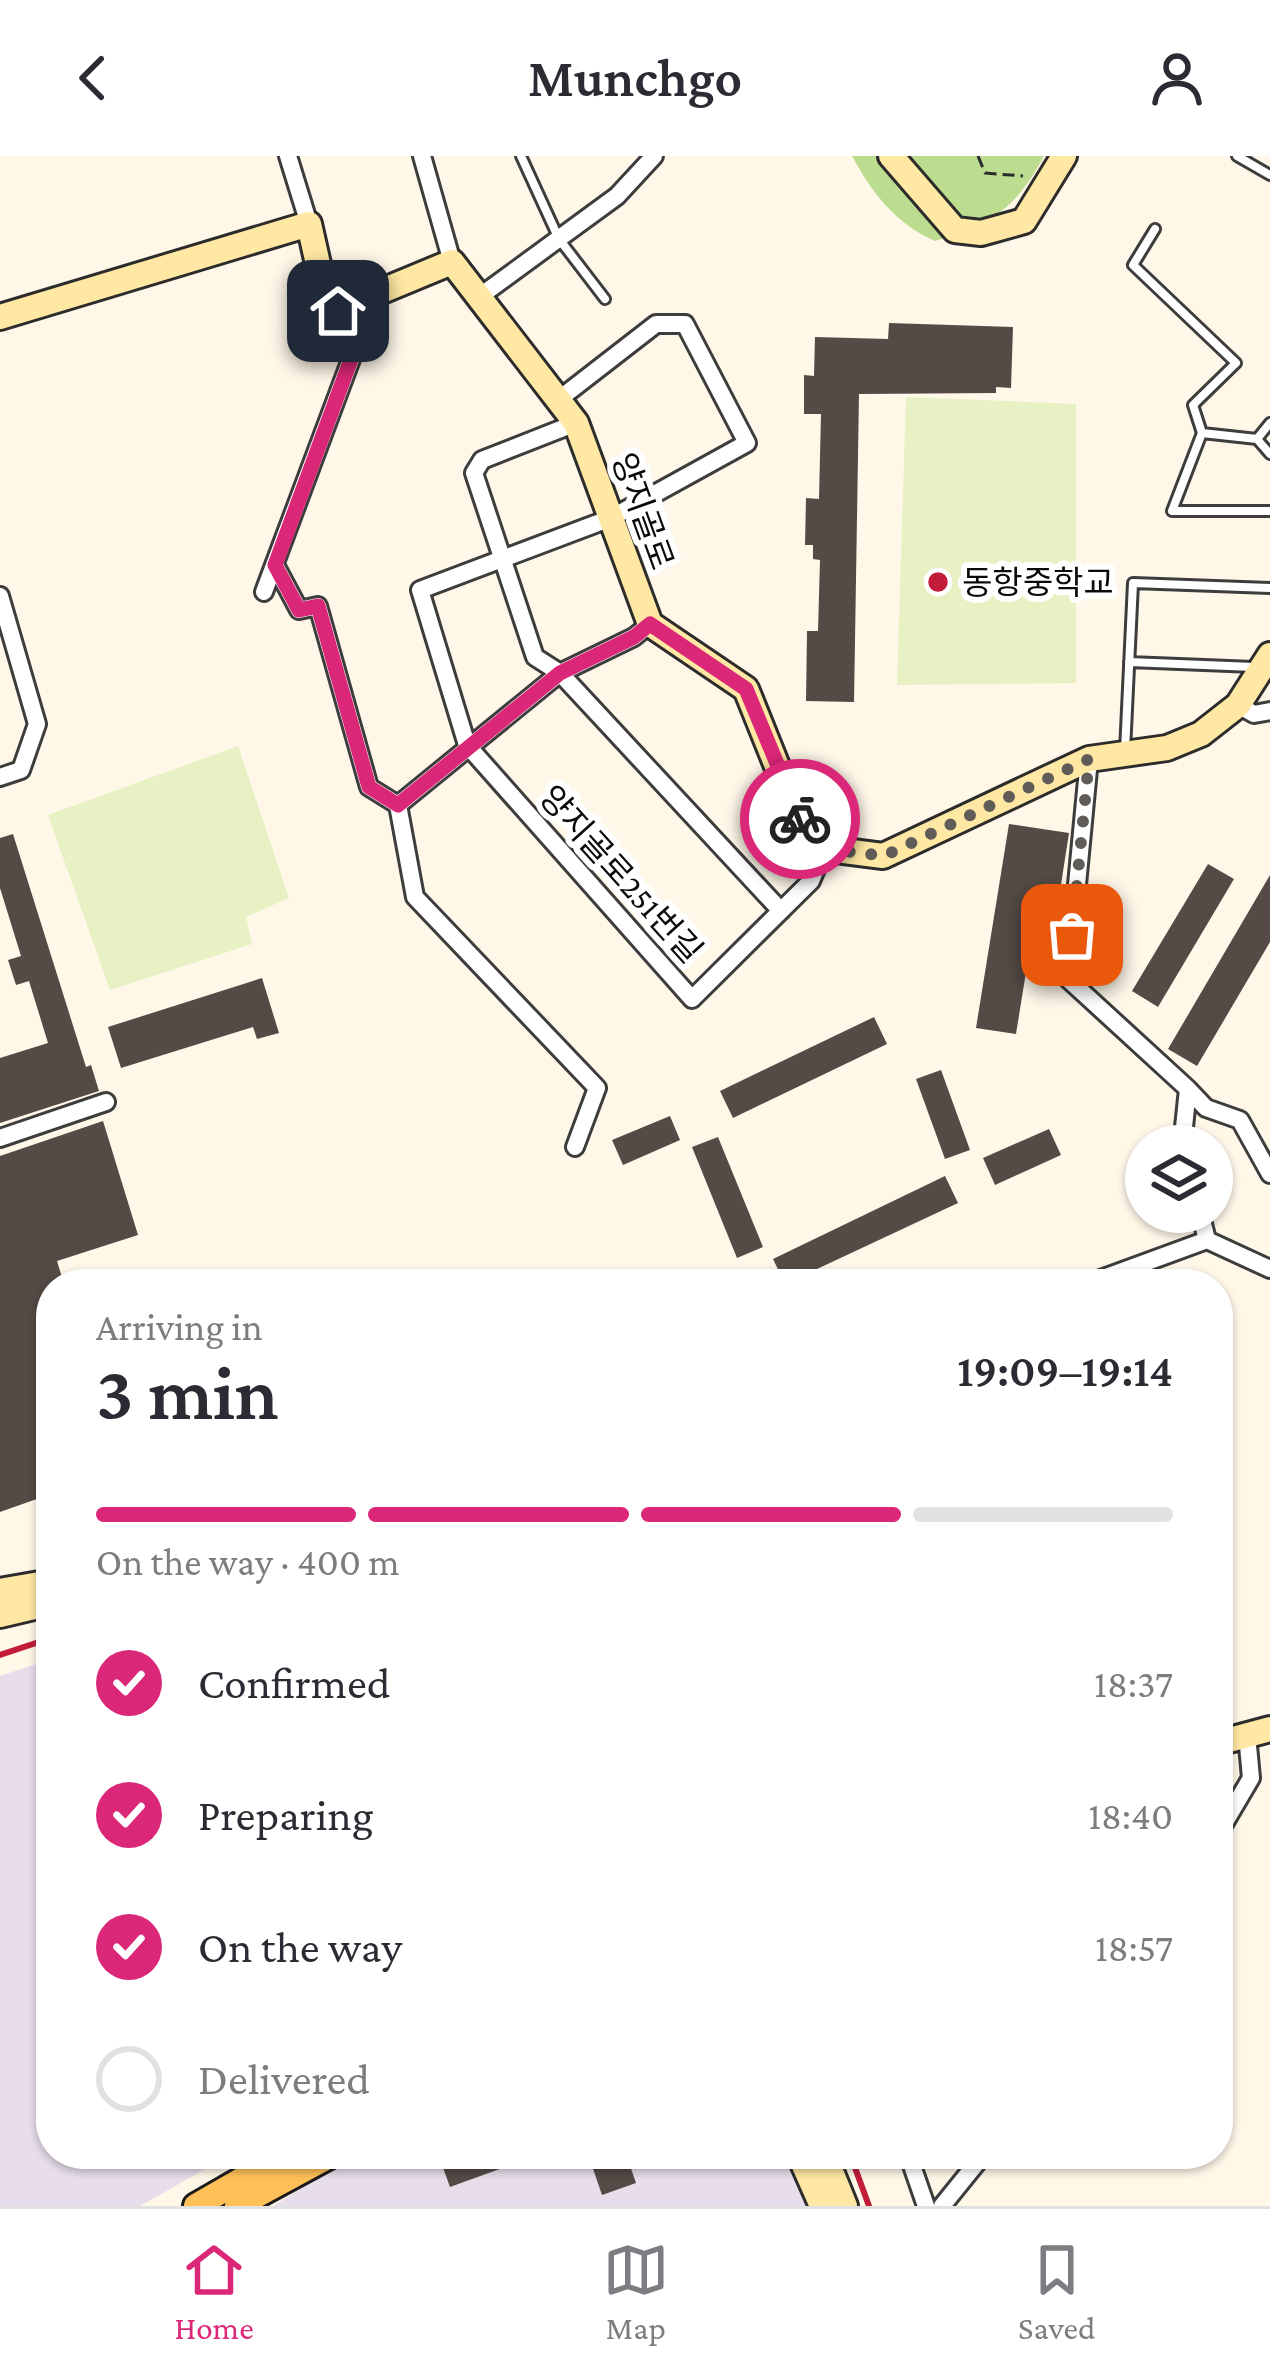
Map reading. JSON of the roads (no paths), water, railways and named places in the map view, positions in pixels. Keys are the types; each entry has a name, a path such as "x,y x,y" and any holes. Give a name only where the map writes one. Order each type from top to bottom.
{"main road":[{"path":"196,2206 260,2169"},
{"path":"237,2206 305,2169"}],"street":[{"path":"288,156 329,313 452,262"},
{"name":"양지골로","path":"422,156 452,262 576,423 650,624 746,689 795,811 825,848"},
{"path":"479,297 617,196 653,156"},
{"path":"891,156 955,230 981,233 1024,221 1064,156"},
{"path":"0,317 309,224"},
{"path":"264,592 353,354 338,311"},
{"path":"502,556 611,518 747,443 685,324 656,324 558,400"},
{"path":"576,423 482,460 474,473 535,657 560,673 781,911"},
{"name":"양지골로251번길","path":"502,556 420,590 467,745 692,999 811,881 825,848"},
{"path":"275,565 299,610 318,606 369,787 398,805 415,897 596,1088 575,1147"},
{"path":"0,596 37,724 21,770 0,777"},
{"path":"398,805 560,673 634,637 650,624"},
{"path":"825,848 884,856 1089,759 1125,755 1201,734 1238,705 1266,661"},
{"path":"1238,705 1253,714 1270,711"},
{"path":"1089,759 1068,980 1206,1108 1240,1120 1270,1174"},
{"path":"1184,1125 1188,1089"},
{"path":"0,1138 106,1102"},
{"path":"1206,1233 1208,1240"},
{"path":"1128,1269 1208,1240 1270,1269"},
{"path":"0,1571 36,1582"},
{"path":"0,1591 36,1585"},
{"path":"0,1615 36,1607"},
{"path":"1233,1809 1251,1778 1259,1732"},
{"path":"806,2169 822,2206"},
{"path":"830,2169 845,2206"},
{"path":"913,2169 926,2206"},
{"path":"942,2206 972,2169"}],"lane":[{"path":"521,156 559,238 605,299"},
{"path":"1237,156 1270,175"},
{"path":"1155,230 1133,265 1236,363 1192,405 1202,433 1172,511 1270,511"},
{"path":"1257,439 1270,424"},
{"path":"1202,433 1257,439 1270,454"},
{"path":"1125,755 1133,583 1270,588"},
{"path":"1130,662 1266,661"}],"railway":[{"path":"0,1655 36,1643"},
{"path":"855,2169 869,2206"}],"place":[{"name":"동항중학교","path":"938,582"}]}
